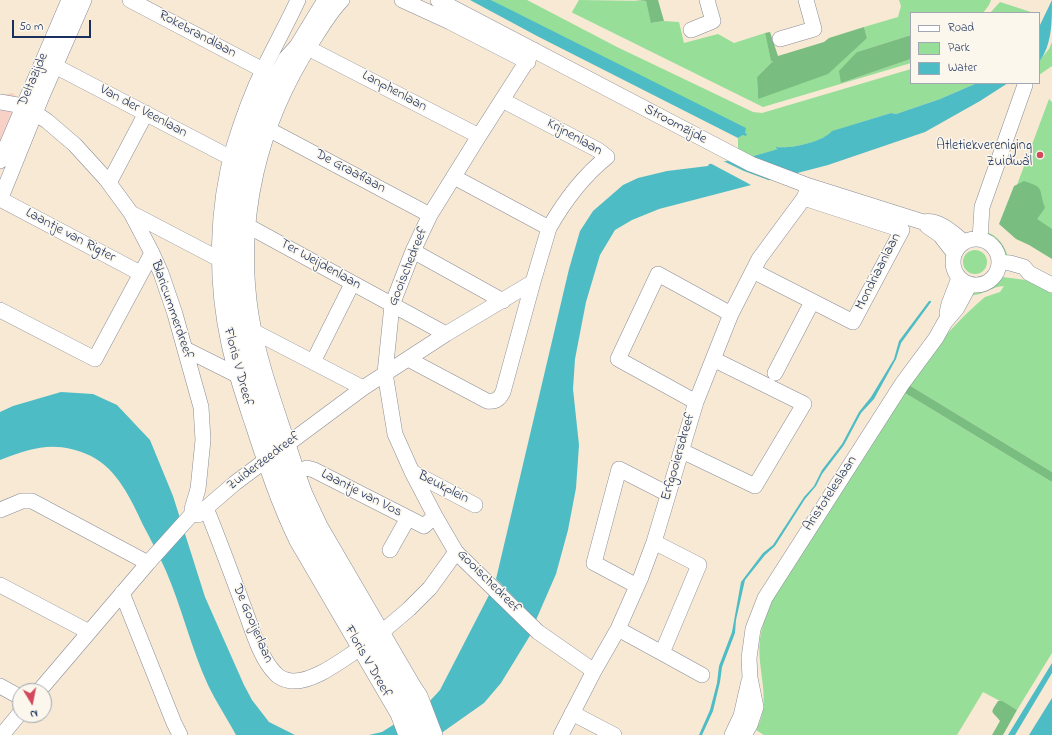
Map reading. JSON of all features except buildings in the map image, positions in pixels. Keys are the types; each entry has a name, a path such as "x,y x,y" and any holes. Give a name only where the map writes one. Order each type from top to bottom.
{"street":[{"name":"Deltazijde","path":"0,161 29,110 69,0"},
{"path":"0,199 29,110 55,66 84,0"},
{"name":"Rokebrandlaan","path":"130,0 263,70"},
{"name":"Floris V Dreef","path":"298,0 263,70 243,119 231,158 223,207 219,259 222,302 226,330 237,375 270,457 306,529 409,706"},
{"name":"Floris V Dreef","path":"286,58 288,46 314,0"},
{"name":"Floris V Dreef","path":"324,0 296,46 286,58 272,86 255,124 245,160 238,193 233,247 235,292 240,330 270,457 276,494 297,541 359,649 435,735"},
{"path":"308,48 342,0"},
{"name":"Stroomzijde","path":"402,0 531,56 727,153 790,179 807,192 923,222 928,221 943,226 959,247"},
{"name":"Stroomzijde","path":"438,0 531,56"},
{"path":"691,30 713,21 707,0"},
{"path":"780,40 814,29 806,0"},
{"name":"Floris V Dreef","path":"288,443 262,365 254,332 247,277 248,226 250,204 256,173 268,129 287,84 308,48"},
{"name":"Lanphenlaan","path":"308,48 479,136"},
{"name":"Gooischedreef","path":"531,56 430,215 413,251 392,305 385,373 395,434 412,472 456,552 538,632 594,672"},
{"name":"Van der Veenlaan","path":"55,66 231,158"},
{"path":"980,239 982,206 1026,85"},
{"name":"Krijnenlaan","path":"408,359 487,401 497,400 503,392 549,228 563,204 580,182 607,156 502,100"},
{"path":"0,102 29,110"},
{"name":"Blaricummerdreef","path":"29,110 47,121 74,145 109,183 131,213 152,253 166,288 198,396 203,429 198,489 189,516"},
{"path":"109,183 146,113"},
{"name":"De Graaflaan","path":"268,129 430,215"},
{"path":"454,177 549,228"},
{"name":"Erfgooiersdreef","path":"561,735 618,629 637,586 654,542 696,402 731,314 759,259 807,192"},
{"name":"Mondriaanlaan","path":"753,271 853,322 902,230 807,192"},
{"name":"Laantje van Rigter","path":"0,199 140,273"},
{"path":"131,213 219,259"},
{"name":"Ter Weijdenlaan","path":"248,226 446,334"},
{"path":"973,238 980,239 988,242 994,247 998,254 997,268 990,280 984,284 977,285 964,281 954,271 952,264 959,247 973,238"},
{"path":"413,251 503,301"},
{"path":"0,310 95,359 152,253"},
{"path":"997,268 1010,263 1024,267 1029,273 1052,285"},
{"path":"696,402 618,360 658,274 731,314"},
{"name":"Aristoteleslaan","path":"741,733 741,716 750,678 749,658 753,629 765,598 902,384 956,308 964,281"},
{"name":"Zuiderzeedreef","path":"46,683 189,516 198,515 216,498 362,388 446,334 533,282"},
{"path":"313,362 349,290"},
{"path":"775,373 812,302"},
{"path":"254,332 362,388"},
{"path":"185,349 237,375"},
{"path":"682,451 755,486 804,404 713,359"},
{"path":"288,443 297,472"},
{"name":"Laantje van Vos","path":"297,472 307,468 314,470 424,526 435,516"},
{"path":"637,586 594,563 620,469 668,494"},
{"name":"Floris V Dreef","path":"297,472 305,494 320,526 382,632 421,735"},
{"name":"Beukplein","path":"412,472 475,505"},
{"path":"0,510 22,502 32,501 151,559"},
{"name":"De Gooijerlaan","path":"206,508 259,645 275,673 285,679 302,680 322,672 359,649"},
{"name":"Laantje van Vos","path":"390,550 408,518"},
{"path":"654,542 699,565 662,653"},
{"path":"382,632 409,609 430,588 456,552"},
{"path":"0,585 89,632"},
{"path":"122,593 180,735"},
{"path":"618,629 702,675"},
{"path":"0,686 12,693"},
{"path":"406,735 409,706"},
{"path":"572,713 614,735"},
{"path":"2,735 12,723"}],"shaded area":[{"path":"13,93 26,111 0,171 0,95"}],"green space":[{"path":"491,0 527,0 617,47 753,112 762,113 910,69 910,84 975,84 940,99 896,114 891,113 833,131 822,138 806,144 789,147 776,147 779,149 750,157 738,151 738,138 743,135"},
{"path":"579,0 646,1 652,23 664,21 679,22 684,43 718,34 734,43 765,33 771,60 773,61 757,77 758,99 867,38 864,27 898,17 901,6 899,0 991,0 984,12 910,12 910,35 857,52 841,83 910,59 910,63 763,107 572,12"},
{"path":"634,0 658,0 664,21 651,23 646,1"},
{"path":"1000,2 1031,12 991,12"},
{"path":"864,27 867,38 828,74 758,99 757,77 773,61 771,61 765,33 770,32 778,56 824,42 829,38"},
{"path":"910,35 910,59 841,83 839,71 857,52"},
{"path":"1052,42 1052,66 1040,74 1040,60 1049,49"},
{"name":"Atletiekvereniging Zuidwal","path":"1049,99 1052,102 1052,229 1008,209"},
{"path":"1024,181 1036,186 1040,190 1045,208 1037,219 1052,229 1052,259 1016,239 999,224 1014,186"},
{"path":"986,232 1001,242 1008,258 1002,255 986,239"},
{"path":"975,250 980,251 986,257 986,267 980,273 975,274 970,273 964,267 963,262 964,257 970,251"},
{"path":"1003,277 1033,281 1052,293 1052,472 909,385 945,336 964,316 985,297 1000,292 1004,286 999,286 978,294 969,295 972,291"},
{"path":"909,385 1052,472 1052,482 905,393"},
{"path":"905,393 1052,482 1052,653 1017,710 983,692 957,735 764,735 756,730 761,719 764,697 759,651 764,623 773,598"},
{"path":"998,701 1002,701 1017,710 1003,735 992,735 1000,721 993,712 993,708"}],"water":[{"path":"470,0 491,0 746,128 745,133 747,134 746,136 743,135 738,138 537,36"},
{"path":"1052,0 1049,41 1040,60 1040,25"},
{"path":"975,84 1006,84 980,101 925,132 828,165 659,209 632,220 615,230 600,255 586,302 575,359 573,389 579,445 576,488 568,530 556,574 536,620 496,579 569,269 580,231 593,211 623,185 638,178 667,171 708,166 709,164 750,157 778,149 776,147 789,147 806,144 828,135 832,131 891,113 896,114 940,99"},
{"path":"929,301 931,302 901,343 896,359 874,399 861,413 844,445 822,474 816,486 805,499 775,546 765,555 745,580 736,620 735,633 722,667 713,711 702,735 699,735 710,710 717,683 719,666 732,632 741,582 763,553 773,545 804,497 814,486 822,470 842,444 859,412 871,397 894,359 899,341"},
{"path":"61,392 93,394 117,405 150,440 173,496 205,597 244,685 252,700 269,722 295,735 236,735 211,691 202,671 172,585 161,559 128,495 116,477 108,469 91,456 79,451 56,447 34,449 0,460 0,412 13,406"},
{"path":"489,595 531,634 501,683 484,703 438,735 369,735 382,732 428,703 440,690"},
{"path":"1052,663 1052,673 1015,735 1008,735"},
{"path":"1052,698 1052,735 1029,735"}],"pier":[{"path":"721,160 744,171 771,181 753,186 708,162"}],"place":[{"name":"Atletiekvereniging Zuidwal","path":"1040,155"}]}
